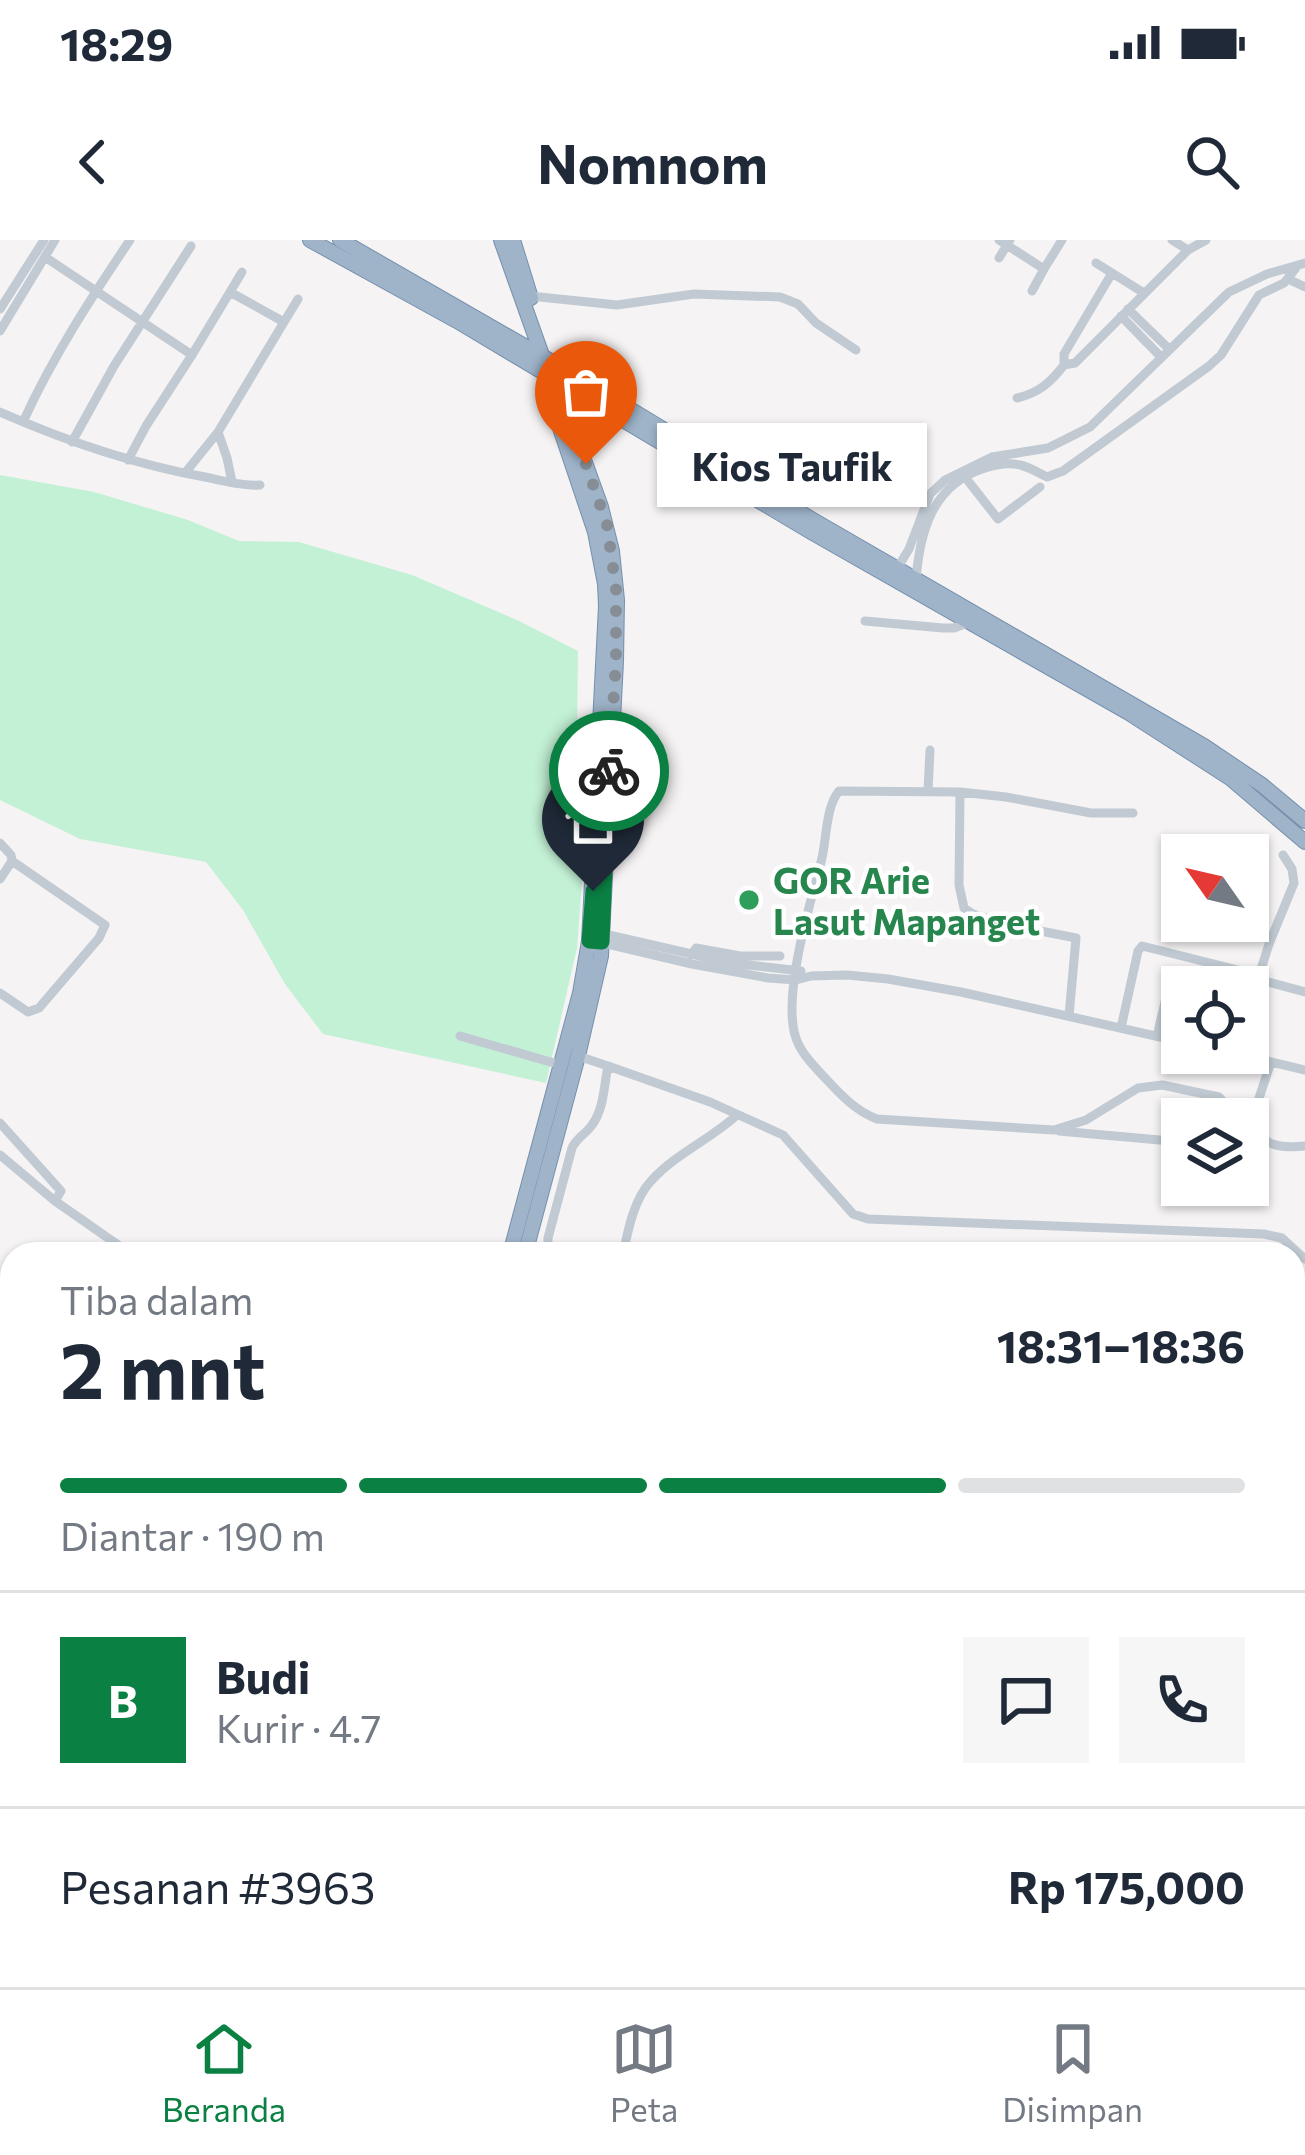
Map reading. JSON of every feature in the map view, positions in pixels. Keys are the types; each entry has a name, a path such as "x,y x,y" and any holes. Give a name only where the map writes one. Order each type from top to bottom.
{"highway":[{"path":"310,240 517,356 547,365"},
{"path":"340,240 502,334 811,532 1198,756 1305,842"},
{"path":"501,240 547,365 559,383 607,525 616,589 616,661 596,937 578,1056 528,1242"},
{"path":"513,240 552,398 595,532 605,584 596,937 513,1242"},
{"path":"502,334 517,328 527,313"},
{"path":"517,356 552,398"},
{"path":"559,383 761,490 1204,746 1305,821"},
{"path":"573,426 616,414"}],"street":[{"path":"0,332 44,240"},
{"path":"0,309 56,240"},
{"path":"22,422 130,240"},
{"path":"1032,290 1062,240"},
{"path":"1172,240 1188,250"},
{"path":"1064,365 1075,363 1188,250 1206,240"},
{"path":"999,258 1005,242 1044,269"},
{"path":"72,442 191,246"},
{"path":"45,257 192,355"},
{"path":"1096,263 1144,293"},
{"path":"916,579 922,538 939,497 965,477 1006,463 1047,477 1064,472 1221,355 1259,295 1288,279 1301,265"},
{"path":"898,568 930,494 945,480 992,457 1048,448 1090,427 1229,292 1301,265"},
{"path":"128,460 242,272"},
{"path":"1017,398 1050,382 1064,365 1064,354 1112,273"},
{"path":"1288,279 1305,286"},
{"path":"230,292 284,322"},
{"path":"530,296 617,304 694,294 780,297 798,304 816,323 856,350"},
{"path":"185,473 218,432 298,299"},
{"path":"1124,313 1165,353"},
{"path":"0,412 128,460 260,485"},
{"path":"218,432 232,482"},
{"path":"1033,450 1034,470"},
{"path":"965,477 998,519 1040,487"},
{"path":"865,621 944,628 970,622"},
{"path":"928,791 930,750"},
{"path":"1133,813 1091,813 960,792 839,791 806,917 796,975 794,1031 805,1056 841,1096 866,1115 892,1121 1161,1141"},
{"path":"960,792 962,903 970,912 997,922 1076,938 1069,1016"},
{"path":"0,843 12,861 0,879"},
{"path":"1262,966 1294,883 1283,855"},
{"path":"0,993 28,1012 39,1008 105,925 12,861"},
{"path":"596,937 796,975"},
{"path":"596,937 739,974 887,979 1161,1037"},
{"path":"1121,1028 1142,946 1217,966"},
{"path":"691,955 696,947 740,956 780,956"},
{"path":"1269,981 1305,992"},
{"path":"1157,1036 1161,1021"},
{"path":"460,1036 561,1064"},
{"path":"578,1056 783,1135 853,1214 868,1219 1264,1234 1286,1242"},
{"path":"1258,1098 1271,1062 1305,1070"},
{"path":"548,1242 569,1157 576,1138 597,1116 608,1066"},
{"path":"1054,1130 1086,1120 1138,1088 1162,1085 1220,1098"},
{"path":"626,1242 650,1181 737,1114"},
{"path":"0,1123 61,1190 55,1201"},
{"path":"1269,1146 1305,1146"},
{"path":"551,1152 569,1157"},
{"path":"0,1155 113,1242"}],"green space":[{"path":"0,475 94,492 239,541 299,542 412,575 578,651 576,827 583,869 577,948 546,1083 323,1034 206,862 80,839 0,800"}],"way so far":[{"path":"586,464 614,561 616,661 609,771"}],"place":[{"name":"Kios Taufik","path":"586,464"},
{"name":"GOR Arie Lasut Mapanget","path":"749,900"}],"route":[{"path":"593,891 589,941 602,942 609,771"}]}
